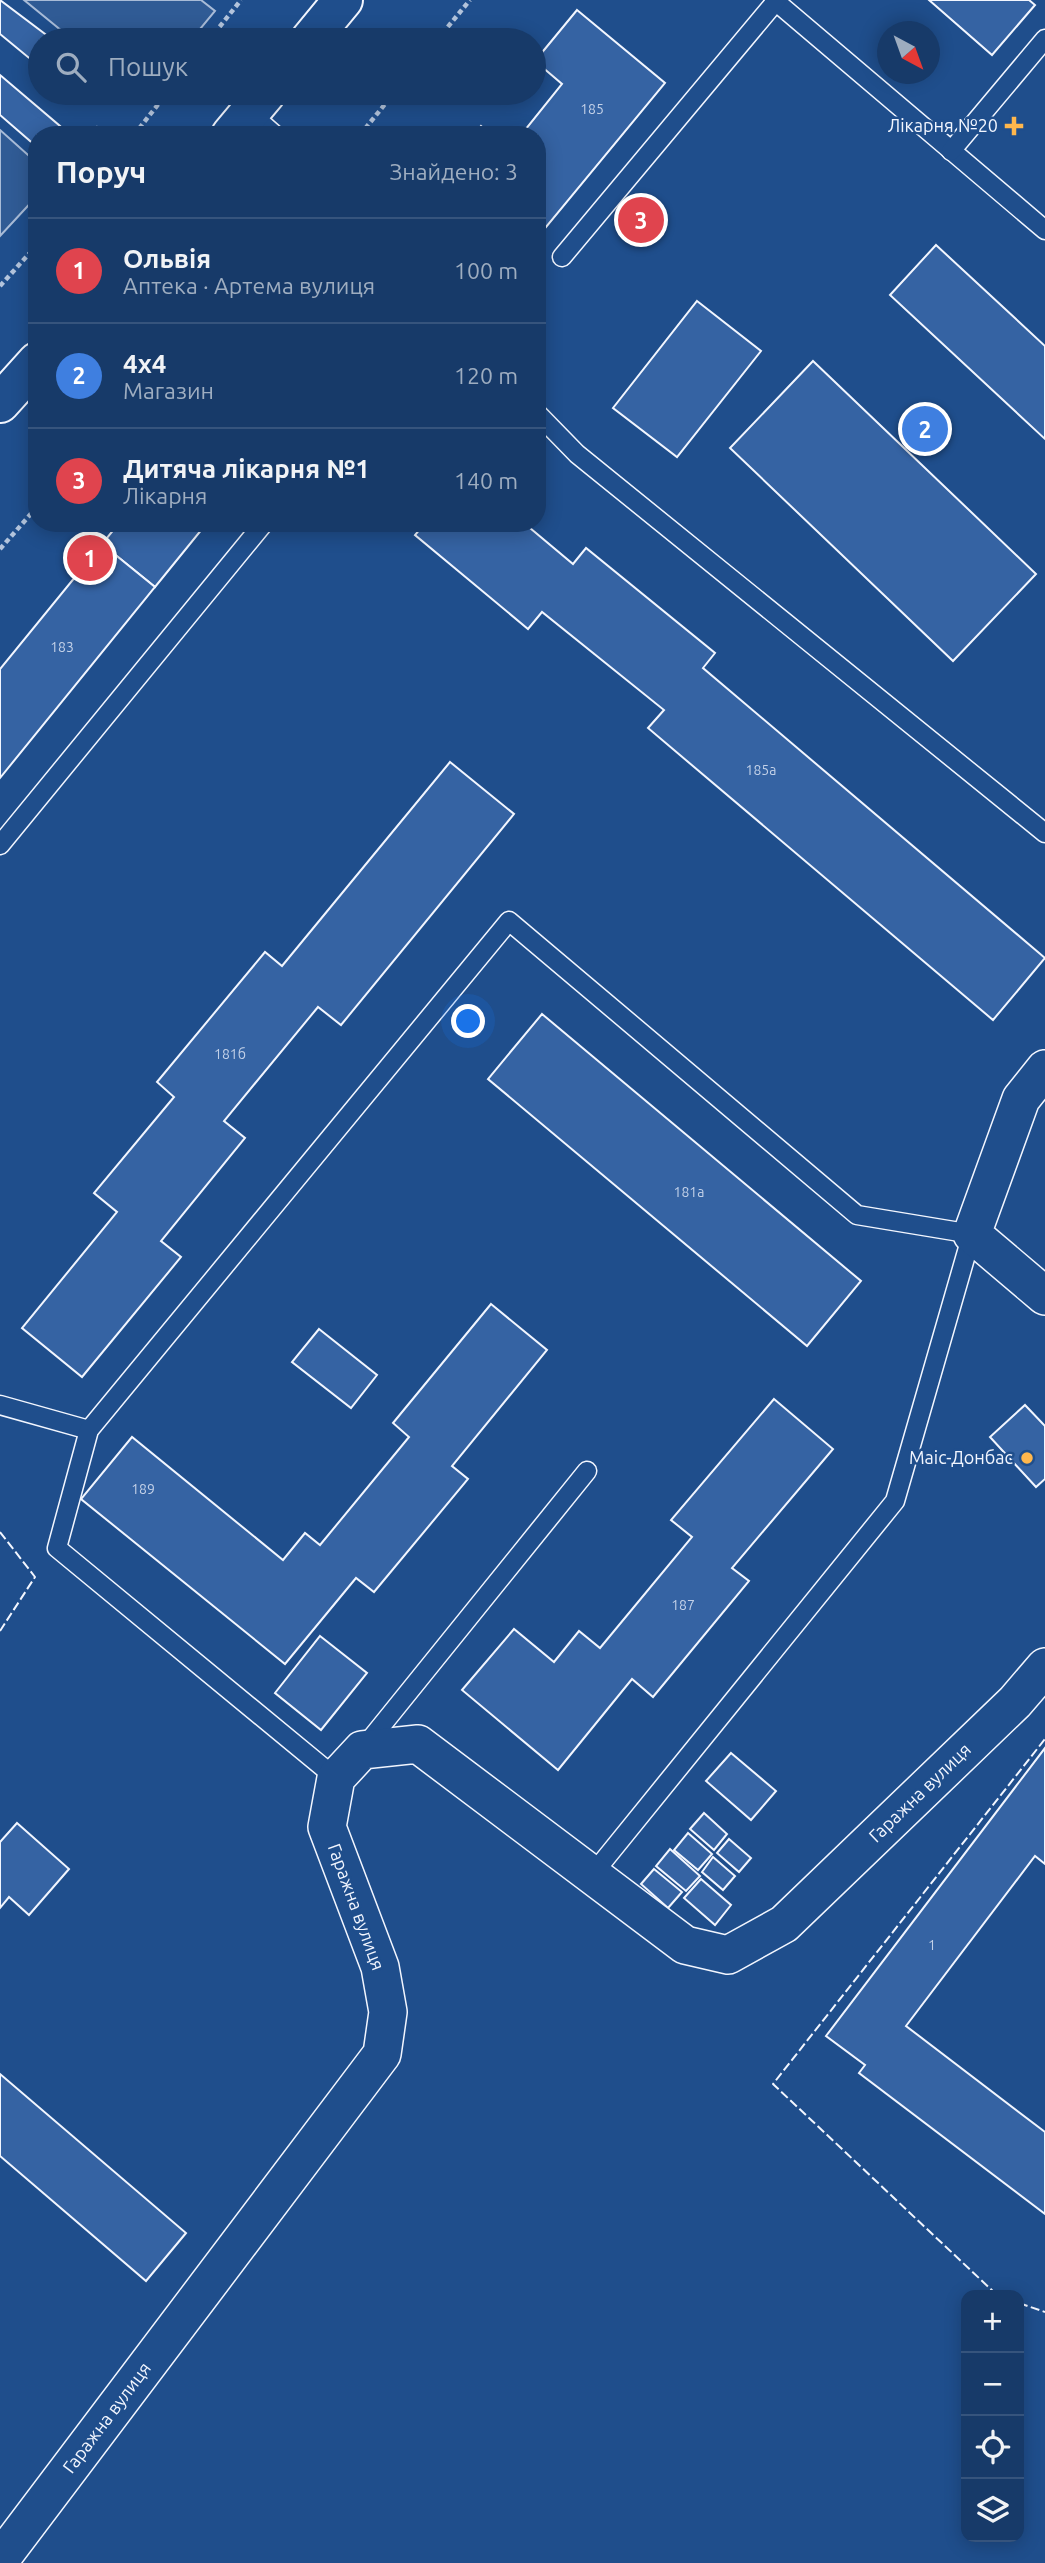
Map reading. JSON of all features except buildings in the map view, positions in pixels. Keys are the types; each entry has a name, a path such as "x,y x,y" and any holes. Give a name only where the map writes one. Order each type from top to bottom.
{"main road":[{"path":"320,28 342,0"},
{"path":"0,403 28,372"}],"street":[{"path":"1045,1069 1021,1100 972,1234 1045,1296"},
{"name":"Гаражна вулиця","path":"362,1750 418,1744 685,1945 728,1955 784,1924 1015,1702 1045,1667"},
{"path":"336,1778 362,1750"},
{"name":"Гаражна вулиця","path":"0,2560 382,2054 388,2012 380,1967 327,1827 336,1778"}],"lane":[{"path":"562,257 775,1 1045,230"},
{"path":"951,151 1045,38"},
{"path":"546,423 577,454 1045,833"},
{"path":"0,845 257,532"},
{"path":"336,1778 57,1548 89,1430 509,921 857,1215 972,1234 895,1501 592,1875"},
{"path":"0,1405 89,1430"},
{"path":"362,1750 587,1471"}],"path":[{"path":"219,28 241,0"},
{"path":"447,28 470,0"},
{"path":"141,126 158,105"},
{"path":"367,126 384,105"},
{"path":"0,286 28,255"},
{"path":"0,549 28,517"}],"shaded area":[{"path":"24,0 201,0 215,11 201,28 58,28"},
{"path":"0,130 28,155 28,206 0,236"}],"fence":[{"path":"0,1532 35,1577 0,1631"},
{"path":"992,2290 773,2084 1045,1739"},
{"path":"1024,2305 1045,2312"}],"place":[{"name":"Лікарня №20","path":"1014,126"},
{"name":"Дитяча лікарня №1","path":"641,220"},
{"name":"4x4","path":"925,429"},
{"name":"Ольвія","path":"90,558"},
{"name":"Маіс-Донбас","path":"1027,1458"}]}
